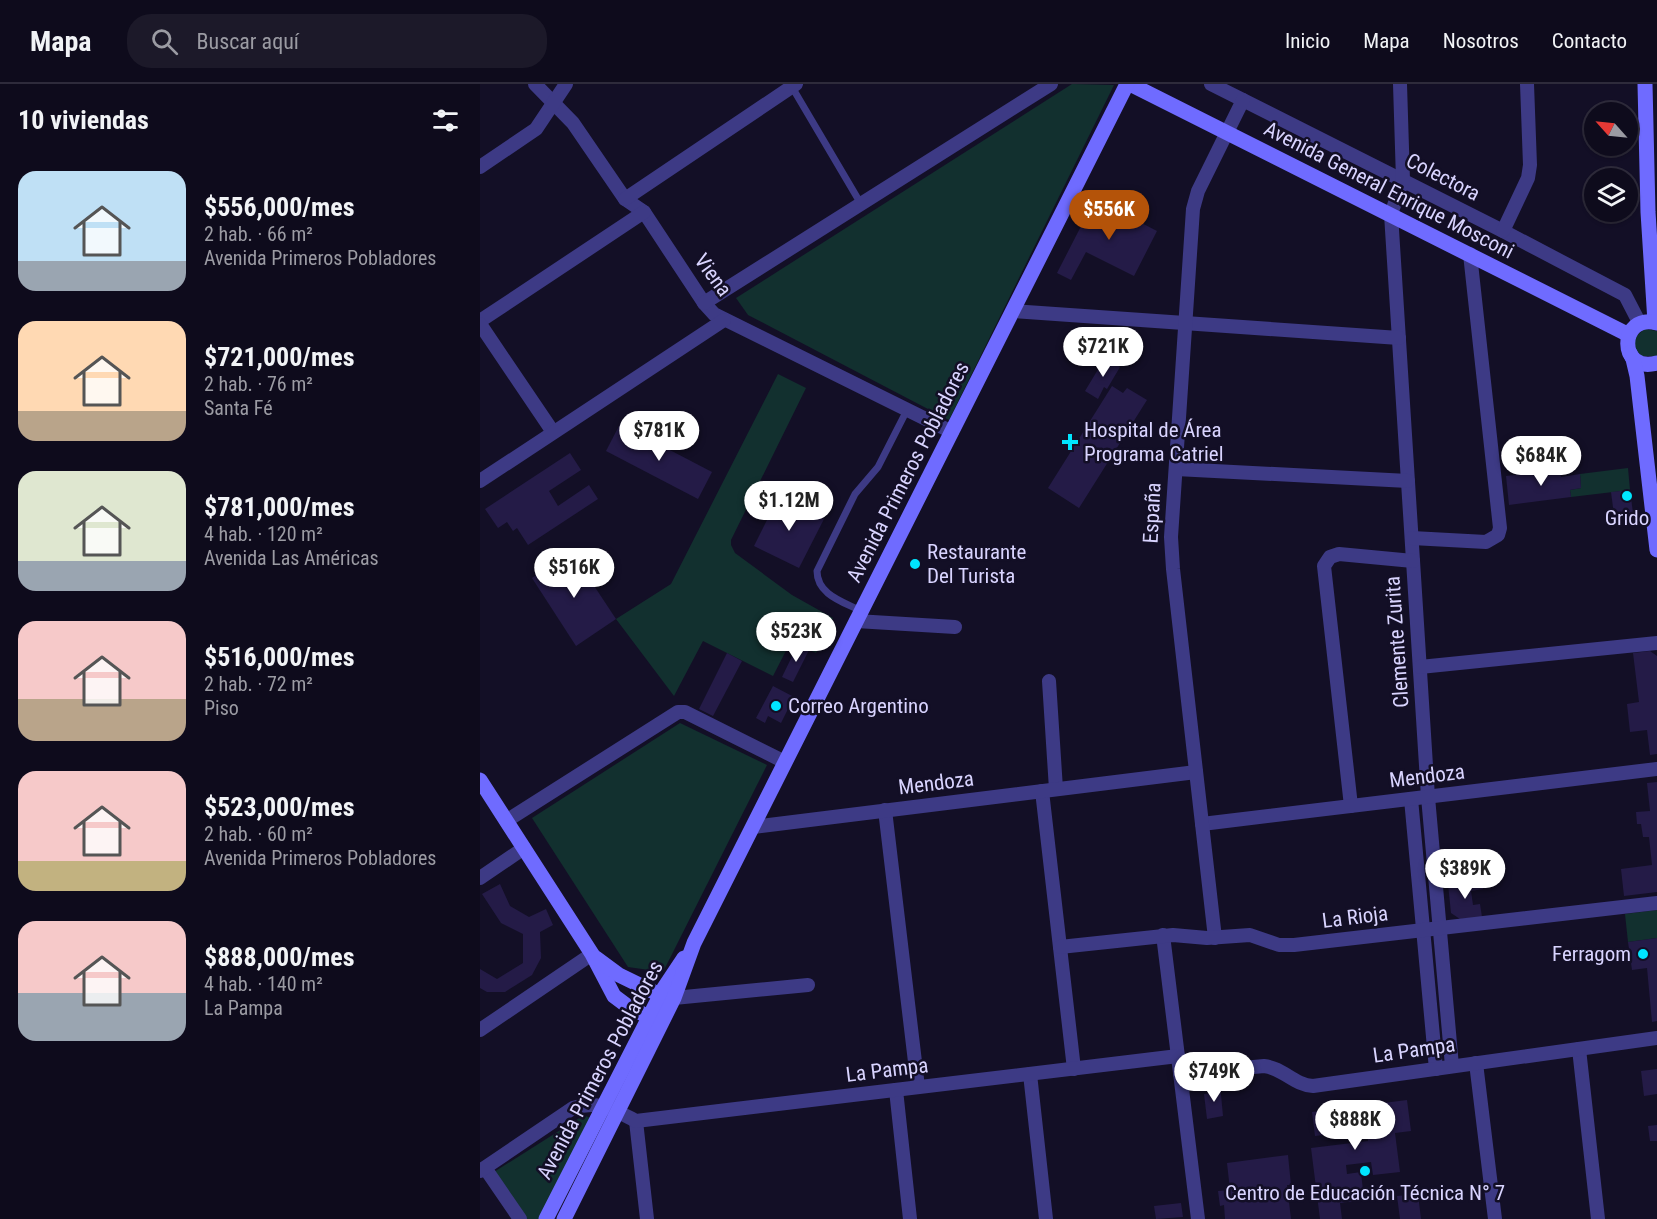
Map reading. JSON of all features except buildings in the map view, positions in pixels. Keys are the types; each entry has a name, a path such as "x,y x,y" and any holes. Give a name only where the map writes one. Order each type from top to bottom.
{"street":[{"name":"Viena","path":"535,84 573,123 625,199 644,212 704,303 714,314 952,432"},
{"path":"480,166 536,129 566,84"},
{"path":"704,303 1051,84"},
{"name":"Avenida General Enrique Mosconi","path":"1128,84 1470,254 1645,326"},
{"name":"Avenida Primeros Pobladores","path":"564,1219 611,1108 655,1020 668,1000 694,943 1128,84"},
{"name":"Colectora","path":"1211,84 1228,88 1243,100 1625,295 1645,326"},
{"path":"1391,214 1403,180 1400,84"},
{"path":"1503,231 1528,177 1530,165 1527,84"},
{"path":"1645,84 1648,212 1645,326 1628,347 1637,376 1657,550"},
{"path":"625,199 794,86"},
{"name":"España","path":"1215,938 1171,558 1195,200 1243,100"},
{"path":"553,432 480,323 644,212"},
{"name":"Clemente Zurita","path":"1391,214 1428,797 1452,1066"},
{"path":"1412,538 1486,542 1498,535 1500,522 1470,254"},
{"path":"1013,311 1399,338"},
{"path":"480,481 724,320"},
{"path":"1630,353 1640,363 1654,365"},
{"path":"1176,469 1408,481"},
{"path":"1351,806 1324,566 1329,557 1340,554 1413,561"},
{"path":"859,616 955,627"},
{"path":"1420,667 1657,643"},
{"path":"1049,681 1049,790 1060,947 1074,1069"},
{"path":"506,821 678,712 685,712 785,762"},
{"name":"Mendoza","path":"1202,824 1657,769"},
{"name":"Mendoza","path":"753,826 1196,772"},
{"path":"480,780 592,954 614,996 655,1020"},
{"path":"1411,799 1436,1069"},
{"path":"885,810 918,1087"},
{"path":"480,878 524,848"},
{"name":"La Rioja","path":"1060,947 1163,935 1215,938 1250,935 1286,946 1657,903"},
{"path":"1163,935 1198,1219"},
{"path":"592,954 619,975 668,1000 808,985"},
{"path":"480,1030 592,954"},
{"name":"La Pampa","path":"1180,1074 1264,1066 1276,1069 1300,1084 1313,1086 1657,1038"},
{"path":"1579,1049 1598,1219"},
{"name":"La Pampa","path":"636,1121 1178,1056"},
{"path":"1476,1063 1494,1219"},
{"path":"1030,1074 1046,1219"},
{"path":"896,1090 910,1219"},
{"path":"520,1219 482,1169 573,1108 586,1104 611,1108 636,1121 647,1219"},
{"name":"Avenida Primeros Pobladores","path":"546,1219 611,1108"}],"lane":[{"path":"794,86 861,204"},
{"path":"859,616 824,589 819,583 817,571 855,494 878,467 907,410"}],"green space":[{"path":"1072,84 1114,85 949,420 748,315 736,298"},
{"path":"1645,329 1657,331 1657,356 1641,356 1634,345 1637,335"},
{"path":"778,374 806,388 731,540 731,545 735,553 792,595 833,618 816,653 791,641 773,676 703,641 674,696 616,619 671,584"},
{"path":"1628,468 1630,490 1571,497 1570,490 1581,488 1580,474"},
{"path":"680,723 767,765 663,972 628,967 532,818"},
{"path":"1657,910 1657,938 1628,942 1625,914"},
{"path":"584,1115 592,1119 541,1219 527,1219 522,1216 494,1172"}],"place":[{"name":"Hospital de Área Programa Catriel","path":"1070,442"},
{"name":"Grido","path":"1627,496"},
{"name":"Restaurante Del Turista","path":"915,564"},
{"name":"Correo Argentino","path":"776,706"},
{"name":"Ferragom","path":"1643,954"},
{"name":"Centro de Educación Técnica N° 7","path":"1365,1171"}]}
